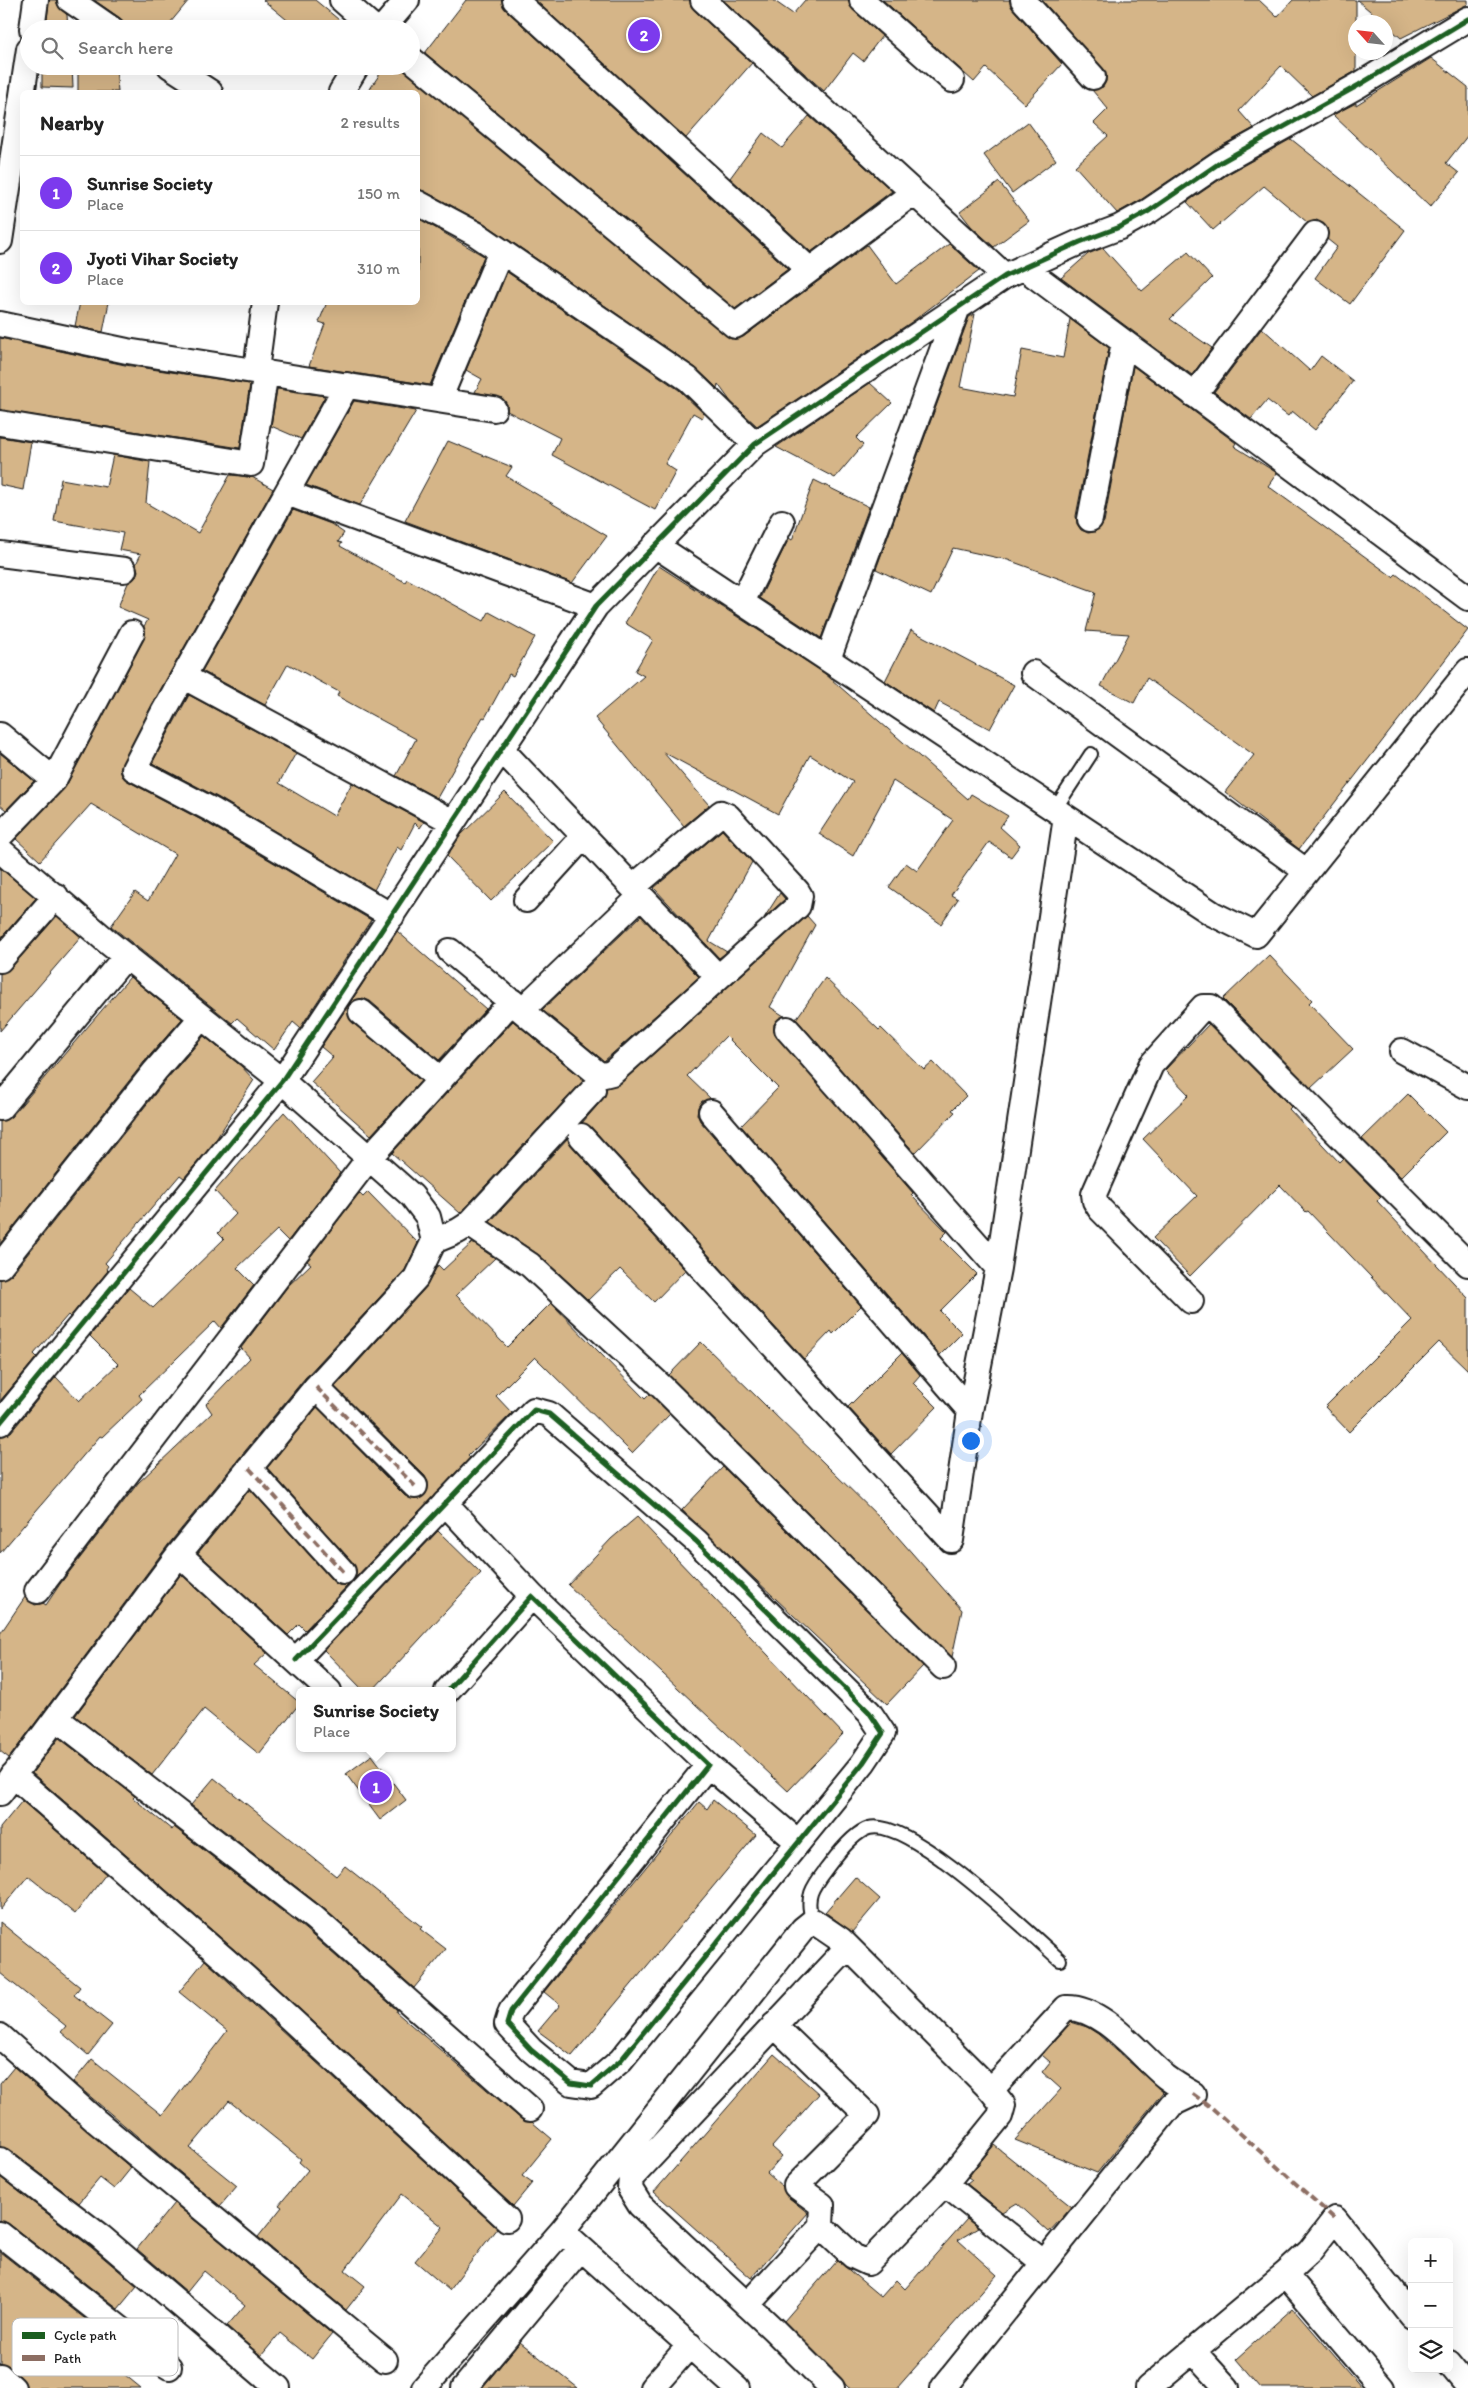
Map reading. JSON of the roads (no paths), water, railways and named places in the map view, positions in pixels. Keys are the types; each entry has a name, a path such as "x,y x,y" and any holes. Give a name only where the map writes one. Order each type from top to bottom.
{"street":[{"path":"33,20 36,0"},
{"path":"70,0 99,20"},
{"path":"342,0 365,20"},
{"path":"390,20 407,0"},
{"path":"515,0 810,269"},
{"path":"703,0 912,193 1014,272 1124,342 1468,598"},
{"path":"862,0 952,80"},
{"path":"1022,0 1093,77"},
{"path":"0,1423 282,1082 596,606 755,444 958,307 1014,272 1080,242 1120,227 1149,211 1221,162 1359,85 1468,19"},
{"path":"420,66 735,326 912,193"},
{"path":"23,90 25,75"},
{"path":"184,75 207,90"},
{"path":"342,90 351,75"},
{"path":"0,241 20,109"},
{"path":"420,204 476,234 688,379 755,444"},
{"path":"1194,395 1315,234"},
{"path":"439,400 501,251"},
{"path":"0,423 251,464 261,371 265,305"},
{"path":"828,659 958,307"},
{"path":"0,324 127,351 494,409"},
{"path":"1090,519 1124,342"},
{"path":"347,385 134,769 212,810 392,916"},
{"path":"287,493 596,606"},
{"path":"742,602 782,522"},
{"path":"655,545 1213,914 1256,935 1468,671"},
{"path":"0,554 124,570"},
{"path":"0,836 54,780 132,634"},
{"path":"1032,673 1306,871"},
{"path":"184,677 454,822"},
{"path":"0,735 54,780"},
{"path":"502,750 718,977"},
{"path":"37,1591 369,1158 441,1080 517,1006 717,814 721,812 728,816 797,890 800,901 798,906 612,1073 604,1075 597,1073 517,1006 450,951"},
{"path":"581,1136 951,1540 970,1411 998,1268 1060,813"},
{"path":"526,900 584,836"},
{"path":"0,850 126,957 282,1082 412,1196 428,1217 434,1241 416,1278 316,1387 178,1554 7,1784 244,1976 507,2219"},
{"path":"0,960 56,896"},
{"path":"0,1108 126,957"},
{"path":"1192,1301 1100,1209 1095,1201 1094,1194 1151,1065 1206,1006 1211,1007 1468,1264"},
{"path":"361,1012 441,1080"},
{"path":"0,1266 155,1071 201,1018"},
{"path":"787,1029 998,1268"},
{"path":"1402,1050 1468,1087"},
{"path":"434,1241 469,1224 593,1090"},
{"path":"711,1112 970,1411"},
{"path":"469,1224 530,1266 661,1386 943,1667"},
{"path":"316,1387 415,1486"},
{"path":"296,1660 534,1410 549,1414 696,1541 870,1712 883,1733 863,1763 620,2060 591,2086 571,2083 531,2050 507,2024 511,2011 708,1765"},
{"path":"249,1468 343,1572"},
{"path":"445,1503 532,1596 708,1765 798,1842"},
{"path":"178,1554 325,1687"},
{"path":"451,1687 532,1596"},
{"path":"56,1718 314,1918 530,2108"},
{"path":"424,2388 562,2232 797,1937 812,1921 848,1947 992,2090 1003,2104 1000,2116 945,2184 868,2263 860,2261 853,2256 821,2226"},
{"path":"832,2388 640,2205 630,2189 631,2178 848,1947"},
{"path":"942,2388 1172,2104 1193,2094 1167,2078 1112,2027 1077,2007 1066,2008 992,2090"},
{"path":"747,2305 821,2226 822,2205 796,2186 867,2115 774,2025"},
{"path":"0,2036 96,2121 385,2360"},
{"path":"0,2160 101,2237 278,2388"},
{"path":"945,2184 1044,2263"},
{"path":"1148,2388 1285,2274 1310,2251 1335,2219 1408,2311"},
{"path":"562,2232 737,2388"},
{"path":"0,2234 108,2318"},
{"path":"464,2388 581,2248"},
{"path":"1285,2274 1382,2388"},
{"path":"652,2388 690,2346"},
{"path":"1193,2351 1227,2388"},
{"path":"1453,2368 1468,2386"},
{"path":"0,2376 13,2388"}],"lane":[{"path":"1060,813 1090,754"},
{"path":"812,1921 808,1908 811,1890 835,1857 854,1838 870,1828 894,1831 933,1853 968,1879 1060,1960"}],"place":[{"name":"Jyoti Vihar Society","path":"644,35"},
{"name":"Sunrise Society","path":"376,1787"}]}
